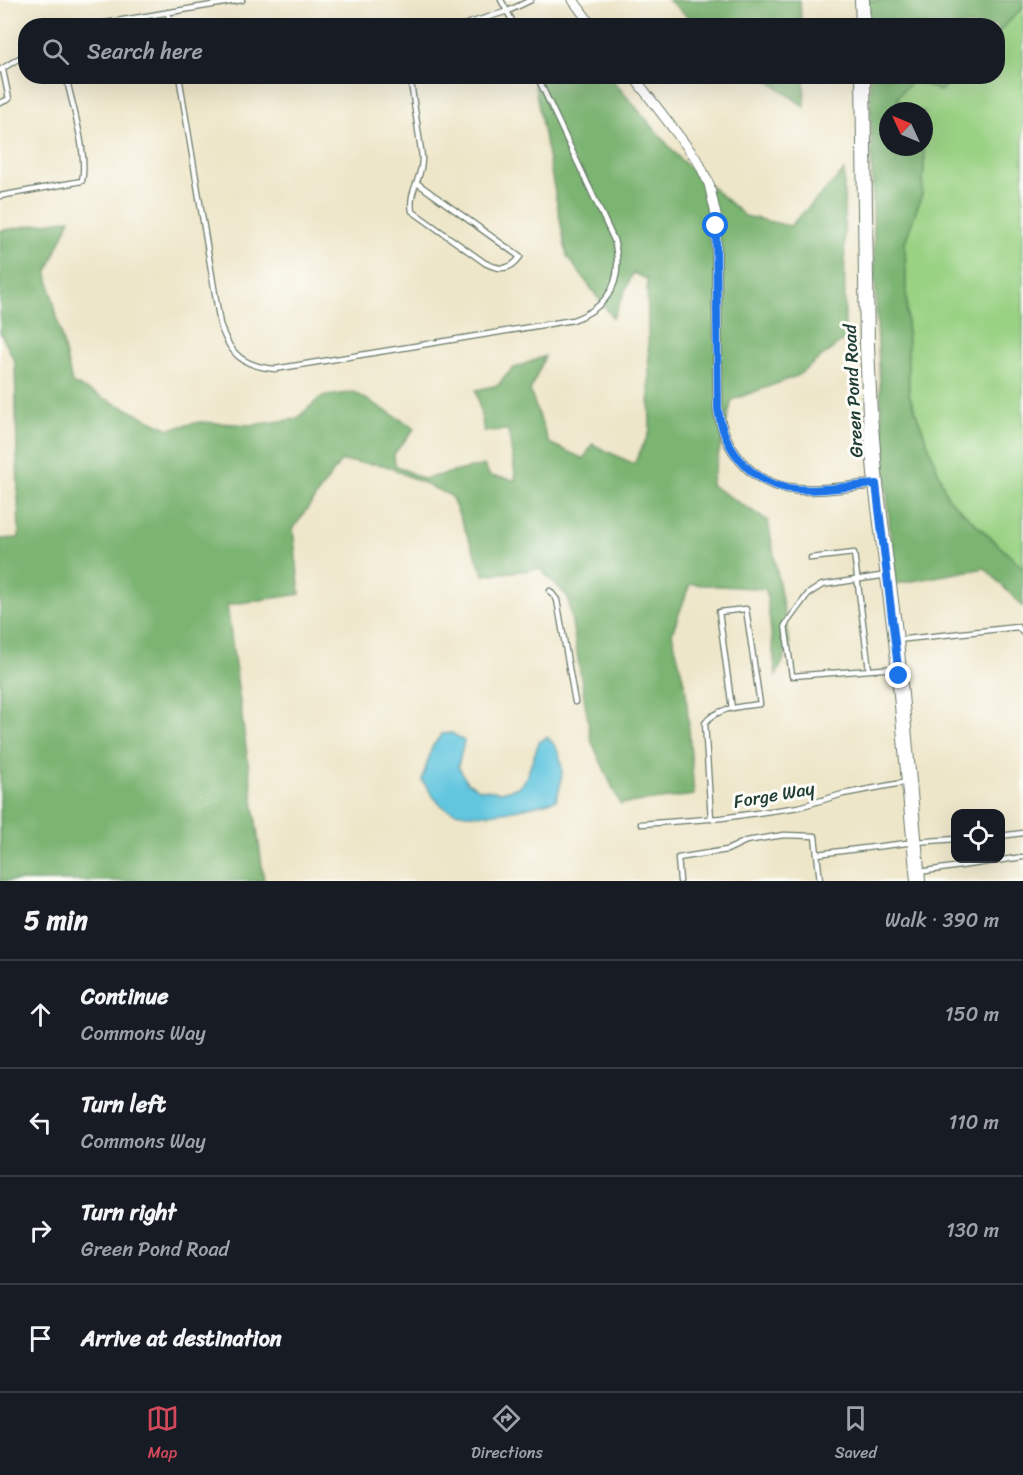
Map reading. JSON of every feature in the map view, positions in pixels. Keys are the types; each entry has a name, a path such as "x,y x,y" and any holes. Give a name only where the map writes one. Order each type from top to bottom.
{"main road":[{"path":"862,0 863,18"},
{"name":"Green Pond Road","path":"863,84 867,345 876,484 896,640 918,877"}],"street":[{"path":"573,0 586,18"},
{"path":"639,84 698,161 712,194 716,215 718,409 720,422 733,452 753,473 774,484 788,488 806,490 876,484"}],"lane":[{"path":"133,18 242,0"},
{"path":"501,0 511,18"},
{"path":"486,18 531,0"},
{"path":"168,12 169,18"},
{"path":"0,103 9,99 1,70 18,59"},
{"path":"0,196 82,181 84,172 68,84"},
{"path":"180,84 220,324 226,343 245,361 260,368 275,369 573,320 602,303 611,291 618,273 614,240 541,84"},
{"path":"411,84 423,166 410,200 412,211 494,268 504,269 513,265 520,256 417,183"},
{"path":"812,558 854,553 869,670"},
{"path":"887,575 822,585 808,594 785,625 792,676 898,668"},
{"path":"550,591 557,600 575,702"},
{"path":"711,819 705,723 711,715 760,704 746,609 720,612 732,709"},
{"path":"896,640 1018,627 1023,633"},
{"name":"Forge Way","path":"641,824 711,819 800,807 843,794 910,782"},
{"path":"1005,835 1023,833"},
{"path":"680,881 678,858 727,850 746,841 784,834 815,836 820,881"},
{"path":"818,854 951,839"},
{"path":"918,877 1023,857"}],"green space":[{"path":"668,0 800,0 801,18 690,18"},
{"path":"868,0 1023,0 1023,7 1005,26 1005,18 869,18"},
{"path":"1023,7 1023,568 948,498 909,394 905,242 922,194 925,156 933,156 933,102 898,102 898,96 909,84 924,84 940,91 947,84 1005,84 1005,26"},
{"path":"534,84 616,84 680,159 745,216 790,226 844,171 845,339 797,376 732,400 711,485 768,521 790,645 776,676 766,589 690,584 672,633 686,691 694,795 620,804 591,740 568,597 540,569 484,575 451,496 384,465 341,461 293,529 300,594 227,605 264,881 0,881 0,539 19,538 15,362 0,332 0,231 70,219 47,273 72,383 169,429 200,422 252,425 296,419 321,397 354,392 415,428 394,454 395,465 423,479 484,465 490,476 516,480 508,430 484,431 476,390 498,385 512,369 545,356 530,391 549,443 584,459 592,444 634,464 650,431 647,279 633,273 613,318 567,256"},
{"path":"773,84 804,84 805,107"},
{"path":"870,84 909,84 898,96 898,102 879,102 879,156 925,156 922,194 905,242 909,394 948,498 1023,568 1023,607 985,568 895,584 884,457 877,330"},
{"path":"923,84 947,84 940,91"}],"water":[{"path":"452,733 464,741 458,766 467,782 479,789 501,792 516,788 523,783 539,742 547,737 558,751 562,767 561,783 556,800 514,810 482,814 466,814 442,806 422,780 432,747 442,734"}],"route":[{"path":"716,226 718,409 729,446 737,458 753,473 774,484 788,488 806,490 876,484 899,676"}]}
